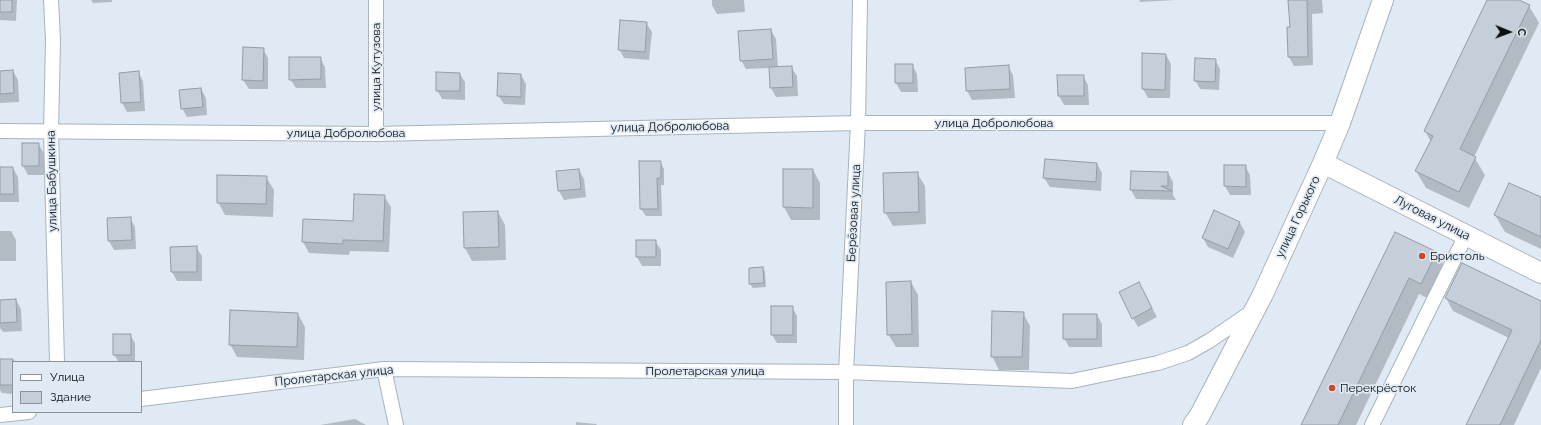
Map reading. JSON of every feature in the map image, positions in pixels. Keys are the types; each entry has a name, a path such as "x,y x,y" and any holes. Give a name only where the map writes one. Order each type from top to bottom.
{"main road":[{"name":"улица Горького","path":"1193,425 1200,415 1255,310 1324,163 1340,123 1383,0"},
{"name":"Луговая улица","path":"1324,163 1541,273"}],"street":[{"name":"улица Бабушкина","path":"51,0 53,40 50,132 57,361"},
{"name":"улица Кутузова","path":"376,0 376,134"},
{"name":"Берёзовая улица","path":"846,425 846,372 858,123 860,0"},
{"name":"улица Добролюбова","path":"0,131 376,134 858,123 1340,123"},
{"path":"1372,425 1466,235"},
{"name":"Пролетарская улица","path":"142,399 384,369 846,372 1072,381 1158,363 1188,353 1209,341 1255,310"},
{"path":"384,369 396,425"},
{"path":"0,415 19,413"}],"building":[{"path":"0,0 12,0 12,12 0,12"},
{"path":"1288,0 1307,0 1308,57 1288,57 1287,27 1290,27"},
{"path":"1487,0 1519,0 1530,5 1460,149 1476,157 1459,192 1415,171 1433,136 1424,131"},
{"path":"620,20 647,22 645,52 618,50"},
{"path":"771,29 773,59 740,61 738,31"},
{"path":"243,47 264,48 263,81 242,80"},
{"path":"1142,53 1166,54 1165,90 1142,89"},
{"path":"289,57 321,57 321,79 289,80"},
{"path":"1195,58 1216,59 1215,82 1194,81"},
{"path":"895,64 913,64 913,83 895,83"},
{"path":"1009,65 1010,89 966,91 965,68"},
{"path":"792,66 793,87 770,88 769,67"},
{"path":"13,70 14,93 0,94 0,71"},
{"path":"139,71 141,102 121,103 119,73"},
{"path":"436,72 460,73 460,91 436,91"},
{"path":"498,73 521,74 521,97 497,96"},
{"path":"1057,75 1084,75 1084,96 1058,96"},
{"path":"201,88 203,107 181,109 179,90"},
{"path":"22,143 39,143 39,166 22,166"},
{"path":"1045,159 1097,163 1096,182 1043,178"},
{"path":"639,161 661,161 661,178 657,178 658,209 640,209"},
{"path":"1224,165 1246,165 1246,187 1224,186"},
{"path":"0,167 13,167 14,194 0,194"},
{"path":"579,169 581,189 558,191 556,171"},
{"path":"783,169 813,169 813,208 783,207"},
{"path":"1131,171 1168,172 1168,186 1161,186 1172,191 1130,190"},
{"path":"918,172 919,212 884,213 883,173"},
{"path":"217,175 267,176 266,204 217,203"},
{"path":"1509,183 1541,197 1541,237 1494,215"},
{"path":"354,194 385,195 383,241 343,240 343,244 302,242 303,219 353,221"},
{"path":"1214,210 1240,222 1228,249 1202,238"},
{"path":"498,211 499,247 464,248 463,212"},
{"path":"131,217 132,240 108,241 107,218"},
{"path":"1395,232 1437,252 1421,284 1409,278 1338,425 1301,425"},
{"path":"636,240 656,240 656,257 636,257"},
{"path":"197,246 197,272 171,272 170,247"},
{"path":"1462,263 1541,301 1541,340 1500,425 1466,425 1512,330 1445,298"},
{"path":"763,267 764,283 749,284 749,268"},
{"path":"911,281 912,334 887,335 886,282"},
{"path":"1139,282 1152,308 1132,319 1119,292"},
{"path":"16,299 17,322 0,323 0,300"},
{"path":"771,306 793,306 793,335 771,335"},
{"path":"230,310 298,313 297,347 229,345"},
{"path":"992,311 1024,312 1022,357 991,357"},
{"path":"1063,314 1097,314 1097,339 1063,339"},
{"path":"113,334 131,334 131,355 113,355"},
{"path":"0,359 13,359 12,385 0,385"}],"place":[{"name":"Бристоль","path":"1422,256"},
{"name":"Перекрёсток","path":"1332,388"}]}
